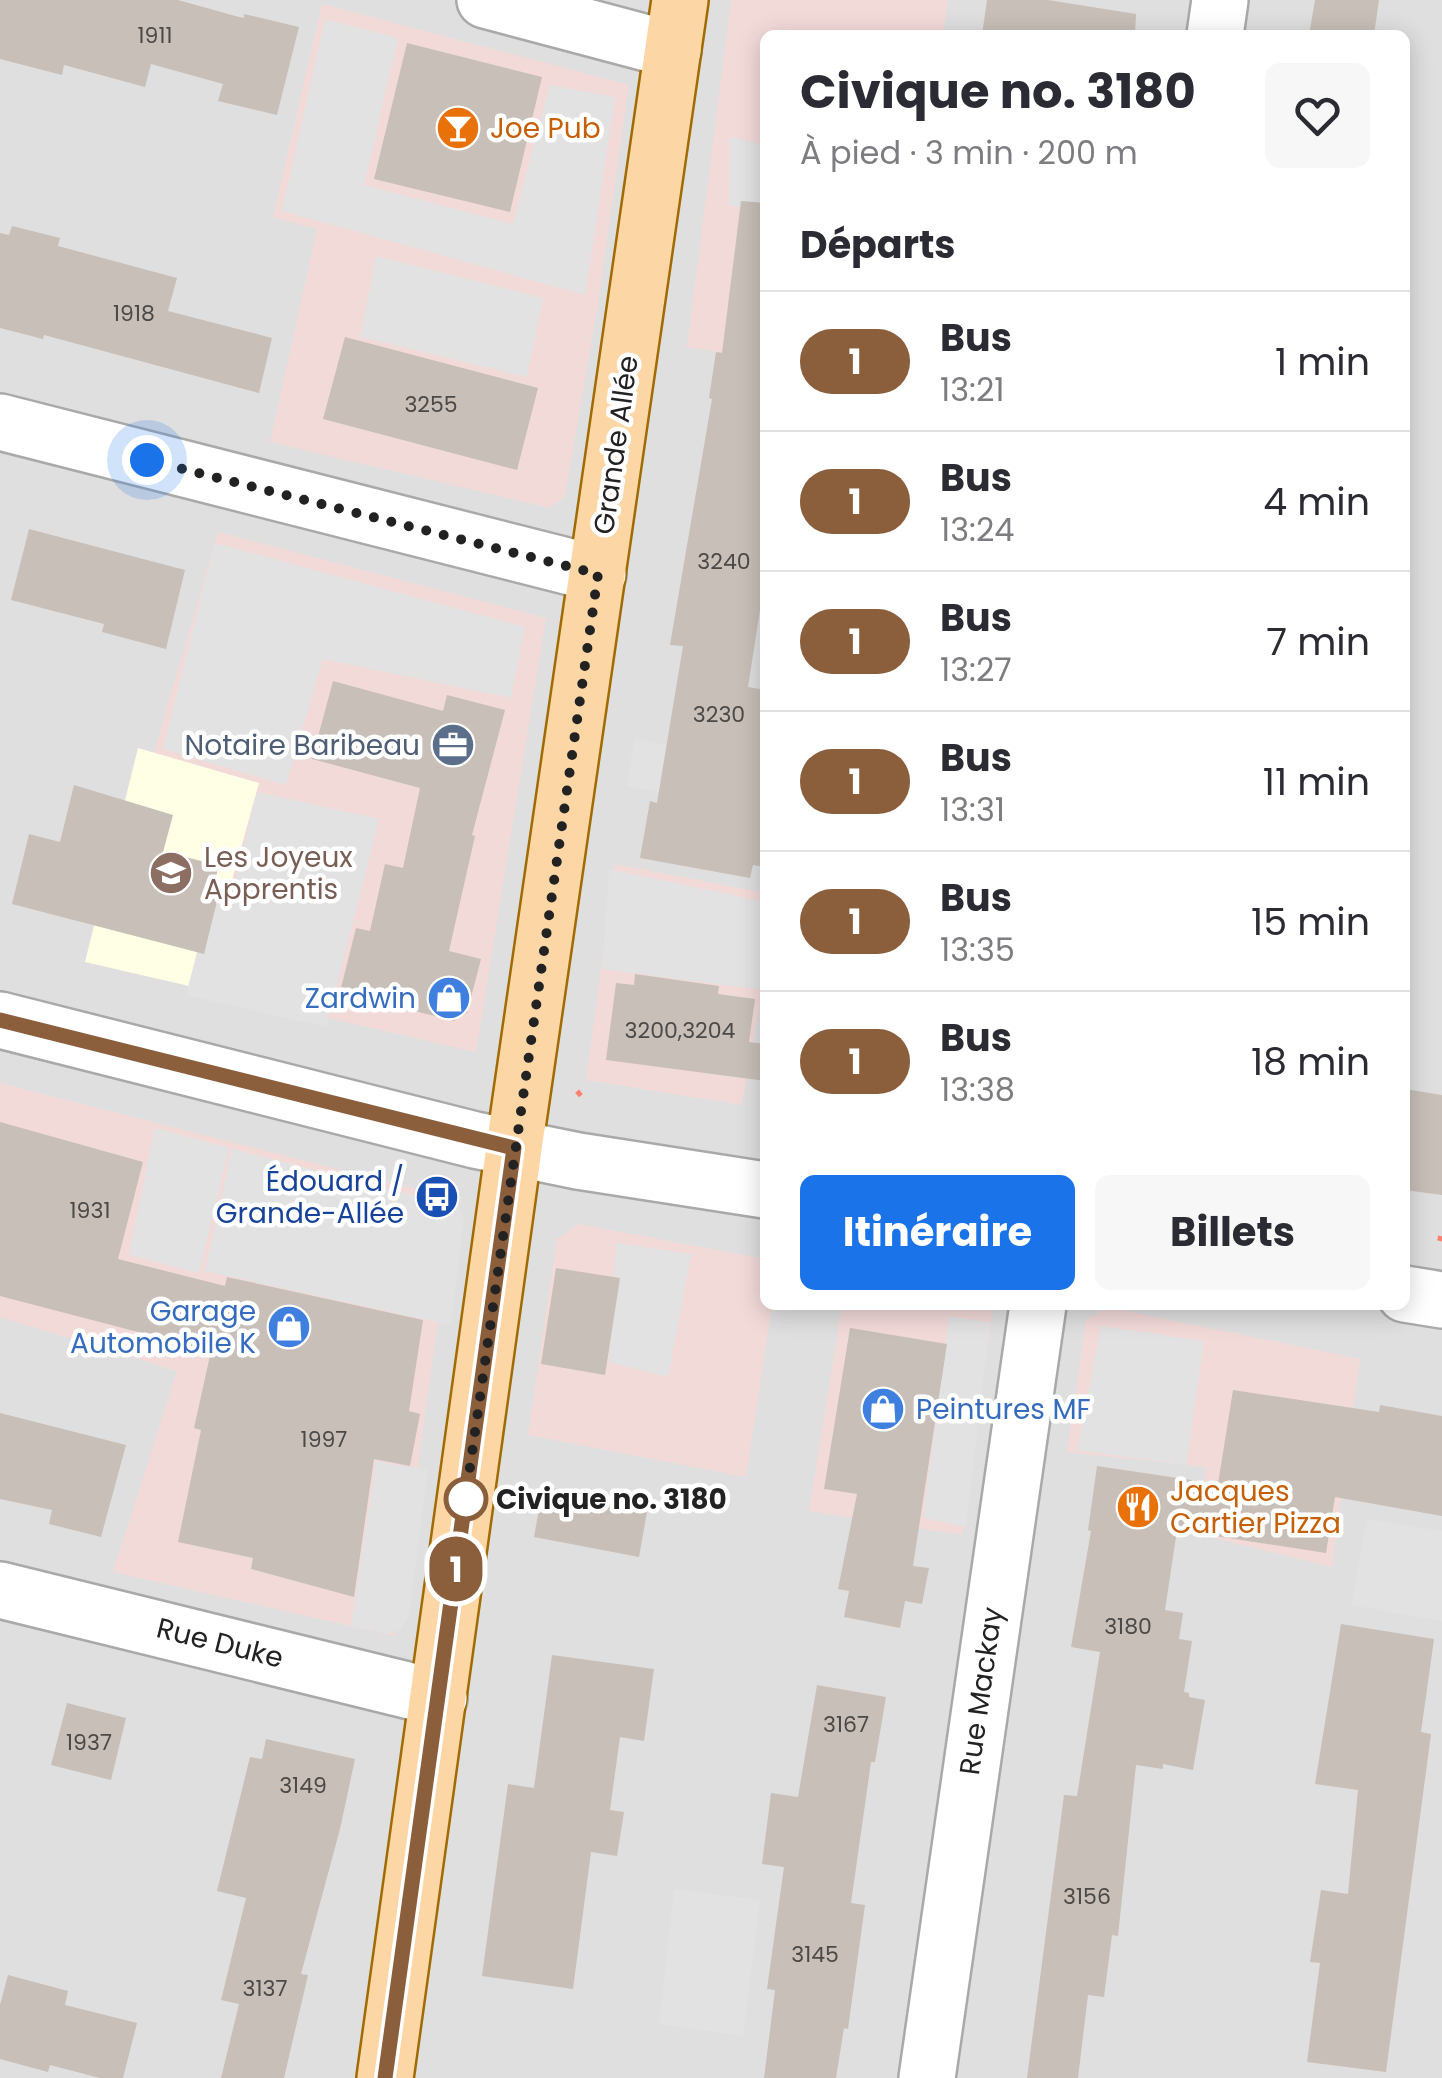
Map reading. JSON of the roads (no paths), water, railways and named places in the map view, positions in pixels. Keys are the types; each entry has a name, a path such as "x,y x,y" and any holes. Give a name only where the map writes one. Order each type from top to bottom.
{"main road":[{"name":"Grande Allée","path":"385,2078 514,1148 677,25"}],"street":[{"path":"485,0 677,25"},
{"path":"1216,30 1220,0"},
{"path":"0,422 598,574"},
{"path":"0,1020 514,1148 760,1189"},
{"path":"1410,1295 1442,1300"},
{"name":"Rue Mackay","path":"927,2078 1037,1310"},
{"name":"Rue Duke","path":"0,1590 439,1698"}],"place":[{"name":"Joe Pub","path":"458,128"},
{"name":"Notaire Baribeau","path":"453,745"},
{"name":"Les Joyeux Apprentis","path":"171,873"},
{"name":"Zardwin","path":"449,998"},
{"name":"Édouard / Grande-Allée","path":"437,1197"},
{"name":"Garage Automobile K","path":"289,1327"},
{"name":"Peintures MF","path":"883,1409"},
{"name":"Civique no. 3180","path":"466,1499"},
{"name":"Jacques Cartier Pizza","path":"1138,1507"}]}
